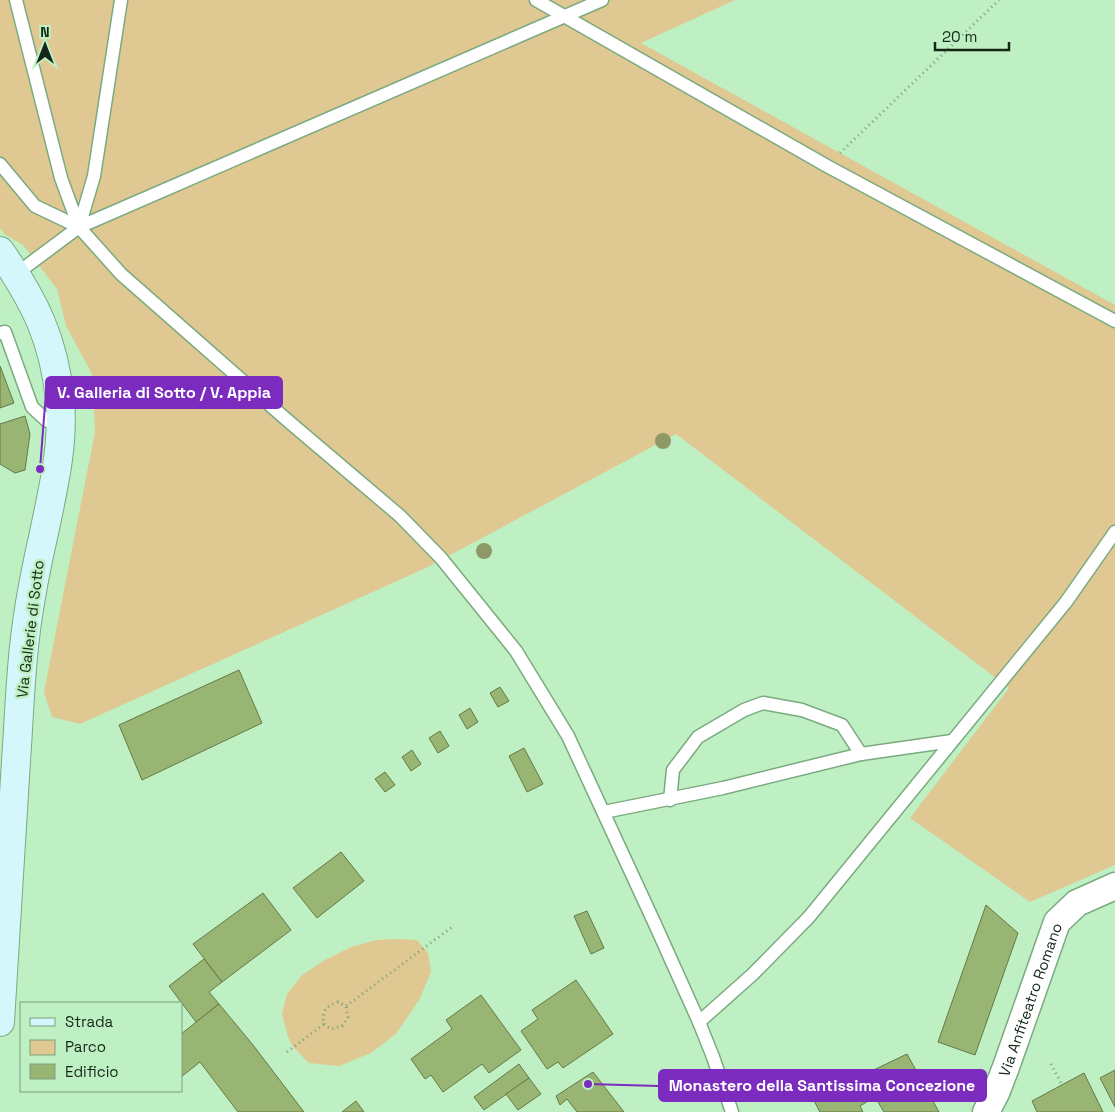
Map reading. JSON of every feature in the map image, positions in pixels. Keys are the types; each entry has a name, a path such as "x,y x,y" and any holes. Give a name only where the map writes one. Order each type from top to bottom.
{"main road":[{"name":"Via Gallerie di Sotto","path":"0,251 16,274 36,310 52,352 59,390 61,427 56,475 33,585 23,658 0,1022"}],"street":[{"name":"Via Anfiteatro Romano","path":"986,1112 1006,1067 1057,922 1077,903 1115,886"}],"lane":[{"path":"16,0 61,178 79,227 121,274 287,420 400,516 440,558 516,651 568,736 604,812 699,1022 732,1112"},
{"path":"79,227 94,176 121,0"},
{"path":"536,0 827,166 1115,321"},
{"path":"16,274 79,227 602,0"},
{"path":"0,164 35,206 79,227"},
{"path":"0,333 5,332 32,407 46,420 61,427"},
{"path":"699,1022 753,974 809,917 1066,602 1115,532"},
{"path":"670,800 673,770 698,737 744,710 763,703 802,710 842,725 861,754"},
{"path":"604,812 670,800 861,754 952,741"}],"path":[{"path":"827,166 999,0"},
{"path":"346,1006 452,927"},
{"path":"338,1002 346,1006 348,1017 342,1026 330,1029 324,1024 323,1014 328,1006 338,1002"},
{"path":"287,1052 324,1024"},
{"path":"1051,1064 1062,1085"}],"green space":[{"path":"0,0 735,0 641,43 1115,305 1115,865 1030,902 910,818 1009,688 676,434 428,567 80,724 52,717 44,692 95,432 92,374 66,326 57,289 23,245 4,234 0,228"},
{"path":"376,940 417,940 428,953 431,972 419,1000 396,1034 371,1053 339,1066 309,1063 293,1047 288,1037 282,1014 287,994 302,975 325,960 351,947"}],"building":[{"path":"0,366 14,403 0,408"},
{"path":"25,416 30,434 25,470 15,473 0,464 0,424"},
{"path":"239,670 262,723 142,780 119,725"},
{"path":"500,687 509,701 498,707 490,693"},
{"path":"470,708 478,722 467,729 459,715"},
{"path":"440,731 449,746 438,753 429,738"},
{"path":"524,748 543,784 527,792 509,756"},
{"path":"412,750 421,764 411,771 402,757"},
{"path":"385,772 395,785 385,792 375,779"},
{"path":"341,852 364,881 317,918 293,888"},
{"path":"263,893 291,930 222,982 193,944"},
{"path":"986,905 1018,933 975,1055 938,1042"},
{"path":"587,911 604,948 591,954 574,916"},
{"path":"204,959 222,982 209,992 219,1004 196,1022 169,986"},
{"path":"576,980 613,1034 563,1068 558,1062 547,1069 521,1031 538,1019 532,1010"},
{"path":"481,995 521,1050 489,1073 482,1064 443,1092 431,1075 425,1079 411,1059 452,1029 446,1020"},
{"path":"219,1004 304,1112 238,1112 200,1062 182,1076 182,1033"},
{"path":"907,1054 939,1112 884,1112 875,1097 860,1106 863,1112 820,1112 813,1099"},
{"path":"519,1064 529,1078 484,1110 474,1097"},
{"path":"1115,1070 1115,1107 1100,1078"},
{"path":"593,1072 624,1112 577,1112 567,1099 560,1105 556,1096"},
{"path":"1084,1073 1103,1112 1037,1112 1032,1101"},
{"path":"529,1078 541,1094 518,1110 506,1094"},
{"path":"356,1101 364,1112 342,1112"}],"place":[{"name":"V. Galleria di Sotto / V. Appia","path":"40,469"},
{"name":"Monastero della Santissima Concezione","path":"588,1084"}]}
